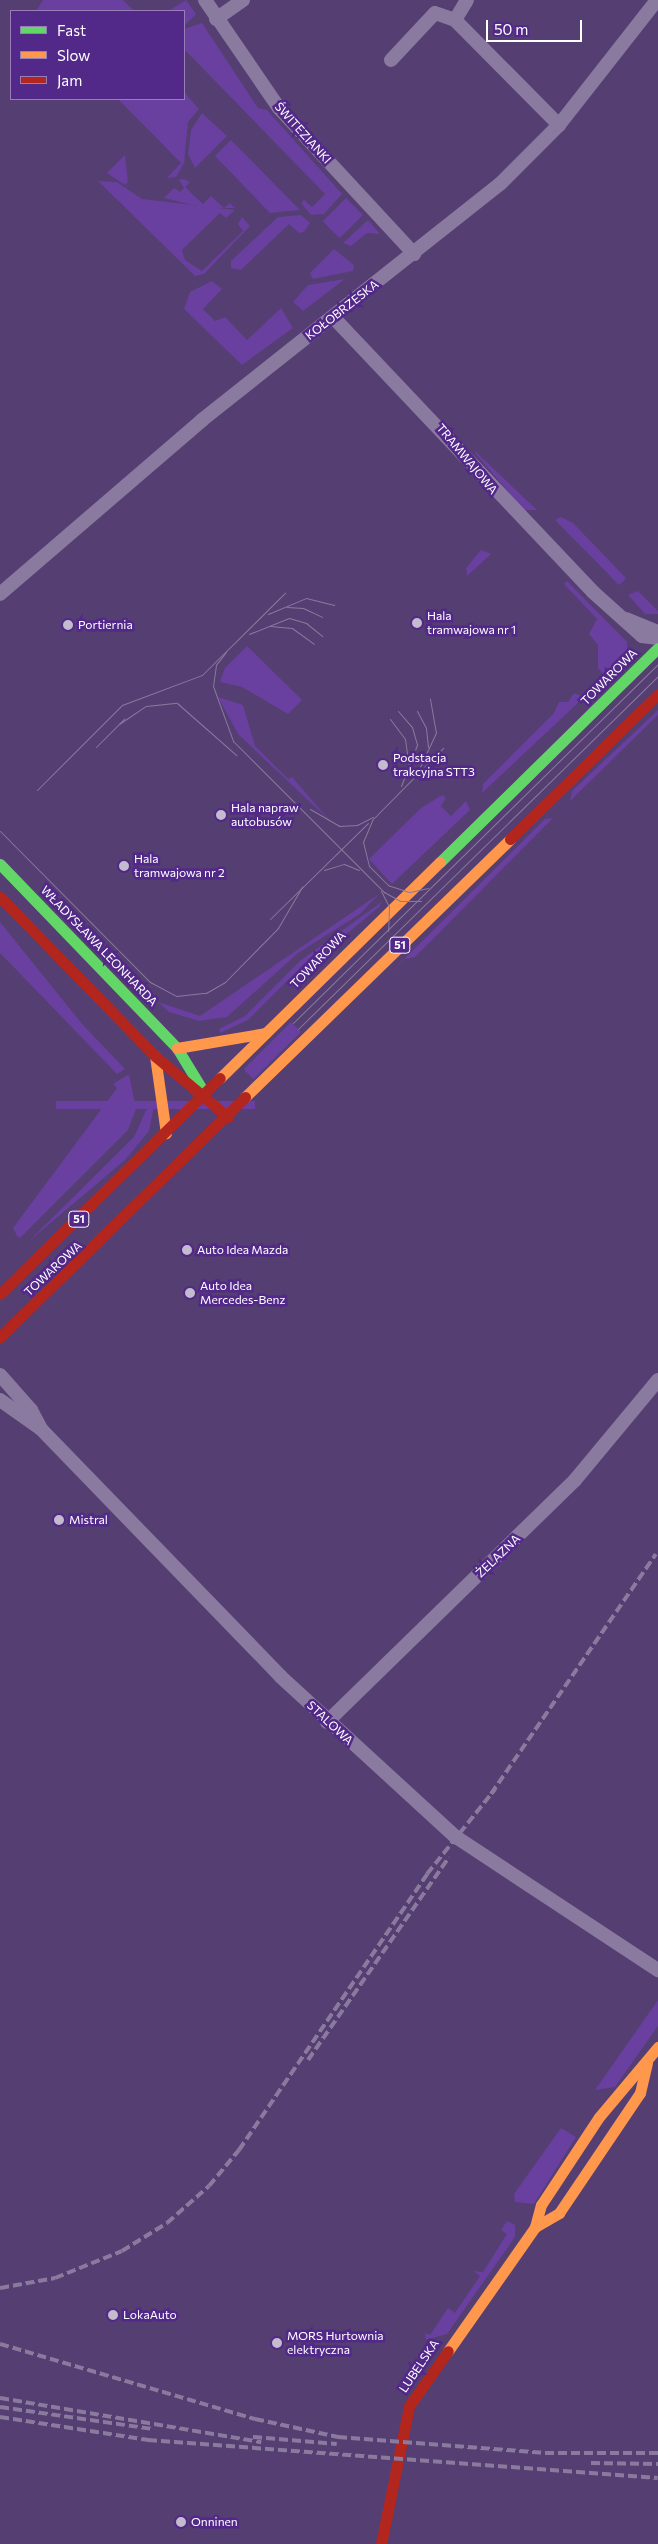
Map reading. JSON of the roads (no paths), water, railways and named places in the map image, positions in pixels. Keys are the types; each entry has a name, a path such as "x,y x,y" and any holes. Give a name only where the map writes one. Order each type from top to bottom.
{"main road":[{"name":"TOWAROWA","path":"0,1294 658,648"},
{"name":"TOWAROWA","path":"4,1333 228,1117 658,694"},
{"name":"WŁADYSŁAWA LEONHARDA","path":"0,864 177,1048 205,1094 228,1117"},
{"name":"WŁADYSŁAWA LEONHARDA","path":"0,897 155,1056 184,1082 205,1094"},
{"path":"177,1048 266,1033"},
{"path":"155,1056 166,1133"},
{"name":"LUBELSKA","path":"381,2544 399,2472 409,2406 535,2227 541,2204 599,2117 647,2064 658,2047"},
{"name":"LUBELSKA","path":"535,2227 559,2213 640,2093 647,2064"}],"street":[{"name":"ŚWITEZIANKI","path":"205,0 216,19 279,108 414,254"},
{"path":"216,19 243,0"},
{"path":"455,20 467,0"},
{"name":"KOŁOBRZESKA","path":"0,594 195,426 500,184 559,125 657,0"},
{"path":"391,60 435,13 455,20 559,125"},
{"name":"TRAMWAJOWA","path":"332,317 458,445 485,483 642,636 658,638"},
{"name":"TRAMWAJOWA","path":"626,619 658,632"},
{"path":"0,1349 4,1333"},
{"name":"STALOWA","path":"0,1374 31,1410 41,1429"},
{"name":"ŻELAZNA","path":"327,1722 575,1480 658,1380"},
{"name":"STALOWA","path":"0,1400 41,1429 327,1722 466,1845 658,1970"}],"tram line":[{"path":"37,790 122,705 202,675 285,593"},
{"path":"268,614 306,598 334,605"},
{"path":"287,607 303,608 322,617"},
{"path":"249,634 289,618 306,623 322,636"},
{"path":"270,626 292,628 314,644"},
{"path":"226,652 216,665 213,686 233,741 384,892 400,901 421,901"},
{"path":"293,1023 658,664"},
{"path":"298,1029 658,676"},
{"path":"420,767 436,733 430,699"},
{"path":"119,724 146,706 177,703 236,755"},
{"path":"398,711 412,727 417,745 401,786"},
{"path":"417,711 426,728 428,747"},
{"path":"96,747 124,719"},
{"path":"390,719 405,739 409,766"},
{"path":"428,888 409,892 388,885 369,866 363,842 373,819 443,748"},
{"path":"310,809 339,826 357,825 373,817"},
{"path":"270,919 368,823"},
{"path":"0,831 150,982 176,996 206,993 225,982 278,928 302,887"},
{"path":"324,870 344,864 359,870"},
{"path":"381,891 389,907 388,931"}],"railway":[{"path":"491,1794 656,1554"},
{"path":"0,2288 55,2278 122,2251 167,2223 209,2186 239,2150 427,1874 495,1789"},
{"path":"308,2060 449,1857"},
{"path":"0,2344 255,2419 338,2437 545,2453 658,2453"},
{"path":"0,2398 261,2442"},
{"path":"0,2407 153,2429"},
{"path":"0,2417 148,2440 658,2478"},
{"path":"253,2437 337,2444"},
{"path":"591,2463 658,2464"}],"place":[{"name":"Hala tramwajowa nr 1","path":"417,623"},
{"name":"Portiernia","path":"68,625"},
{"name":"Podstacja trakcyjna STT3","path":"383,765"},
{"name":"Hala napraw autobusów","path":"221,815"},
{"name":"Hala tramwajowa nr 2","path":"124,866"},
{"name":"Auto Idea Mazda","path":"187,1250"},
{"name":"Auto Idea Mercedes-Benz","path":"190,1293"},
{"name":"Mistral","path":"59,1520"},
{"name":"LokaAuto","path":"113,2315"},
{"name":"MORS Hurtownia elektryczna","path":"277,2343"},
{"name":"Onninen","path":"181,2522"}]}
